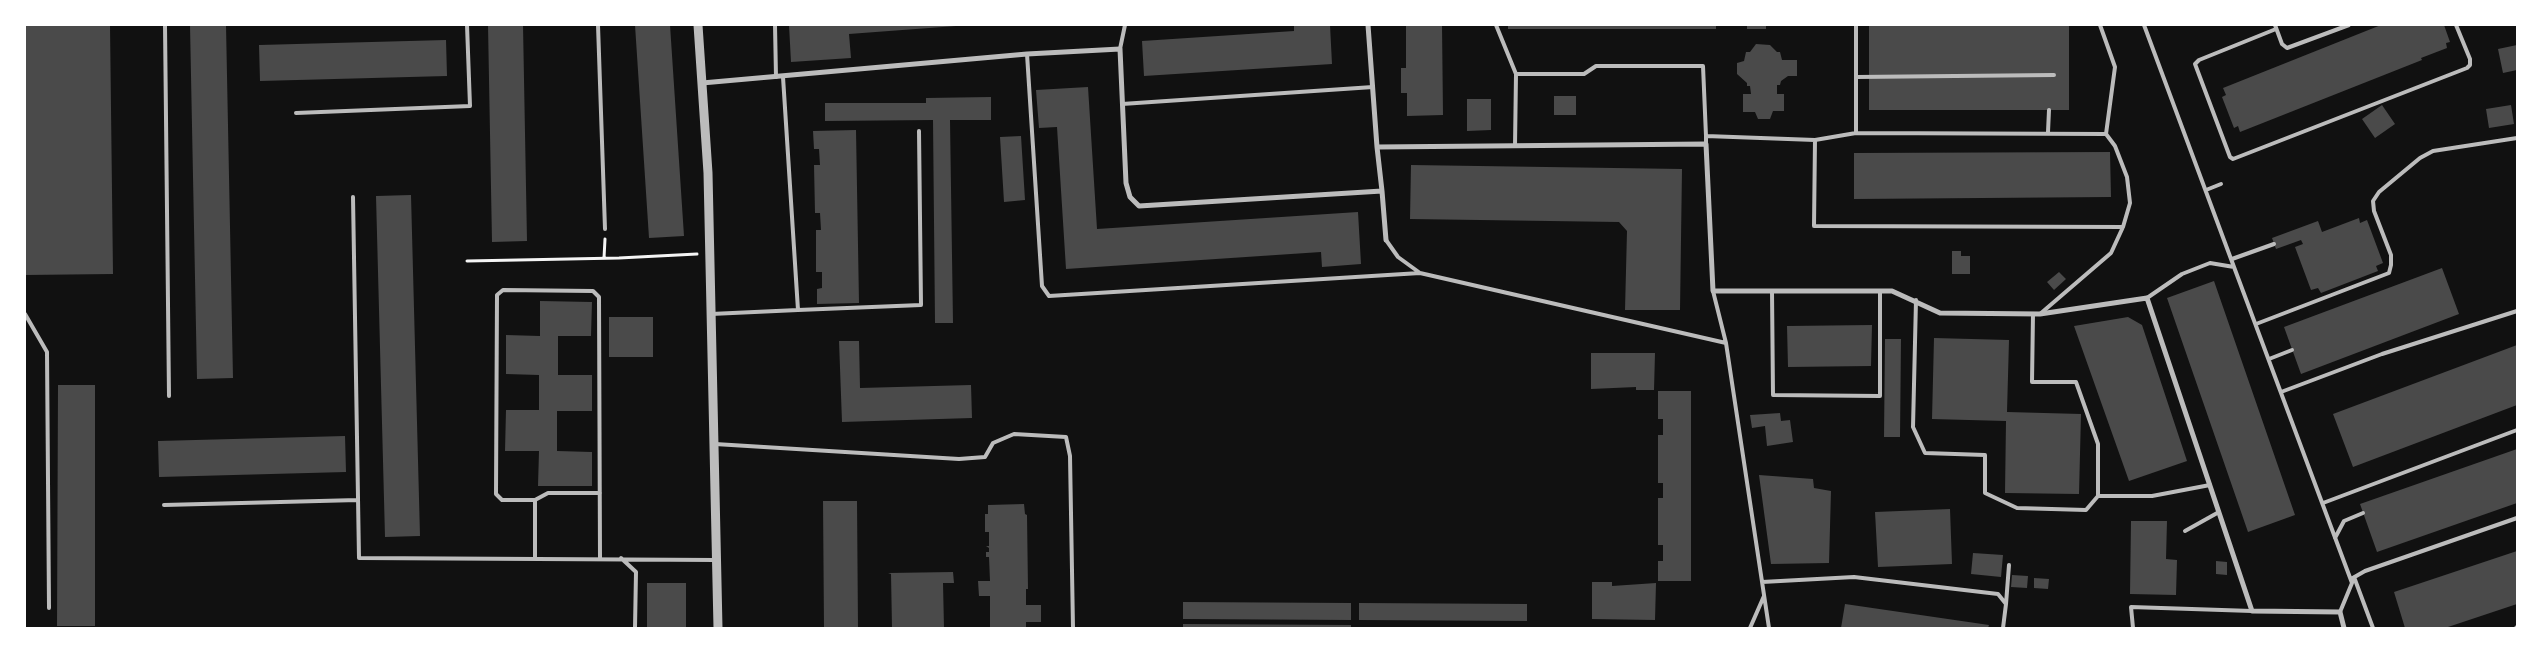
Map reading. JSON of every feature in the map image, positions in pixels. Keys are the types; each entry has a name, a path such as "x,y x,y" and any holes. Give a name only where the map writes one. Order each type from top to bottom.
{"street":[{"path":"698,25 710,253 718,628"},
{"path":"1368,25 1386,240"},
{"path":"702,83 1027,54 1120,50 1126,183 1130,197 1139,206 1382,191"},
{"path":"1377,147 1706,144 1713,291 1892,291 1916,300 1940,313 2040,314 2147,298 2252,611 2340,612 2344,628"}],"lane":[{"path":"165,25 169,396"},
{"path":"296,114 470,106 467,25"},
{"path":"598,25 605,229"},
{"path":"775,25 798,310"},
{"path":"1120,50 1125,25"},
{"path":"1496,25 1516,74 1515,146"},
{"path":"1856,25 1856,133"},
{"path":"2040,314 2111,253 2123,227 2130,202 2127,178 2115,146 2106,134 2115,67 2100,25"},
{"path":"2144,25 2335,538 2373,628"},
{"path":"2348,25 2286,48 2275,27 2199,60 2195,64 2233,160 2467,68 2470,65 2470,59 2456,25"},
{"path":"1027,54 1042,286 1049,296 1420,273 1726,342"},
{"path":"1516,74 1584,74 1596,66 1703,66 1706,144"},
{"path":"1856,77 2054,76"},
{"path":"1122,104 1373,87"},
{"path":"2048,132 2049,110"},
{"path":"711,314 920,305 919,130"},
{"path":"1706,136 1815,140 1856,133 2048,132 2106,134"},
{"path":"2256,324 2388,273 2391,265 2391,256 2374,211 2373,201 2379,192 2420,158 2433,151 2517,138"},
{"path":"1815,140 1814,226 2123,227"},
{"path":"2206,190 2221,184"},
{"path":"353,197 359,558 717,560"},
{"path":"1386,240 1398,257 1420,273"},
{"path":"2232,259 2274,244"},
{"path":"2147,298 2182,274 2210,263 2234,267"},
{"path":"600,493 548,493 536,500 502,500 496,494 497,295 503,290 593,291 599,297 600,493 600,558"},
{"path":"1713,291 1726,342 1769,628"},
{"path":"1772,291 1773,395 1880,396 1880,291"},
{"path":"1916,300 1913,427 1925,453 1985,454 1985,493 2017,508 2086,510 2098,496 2098,444 2076,382 2032,382 2033,314"},
{"path":"2281,392 2382,354 2517,312"},
{"path":"25,314 46,352 49,608"},
{"path":"2269,359 2292,350"},
{"path":"2323,503 2517,430"},
{"path":"714,444 959,459 985,456 993,443 1014,434 1066,438 1070,456 1073,628"},
{"path":"2098,496 2152,496 2210,485"},
{"path":"164,505 358,500"},
{"path":"535,558 536,500"},
{"path":"2185,531 2219,512"},
{"path":"2335,538 2344,520 2363,513"},
{"path":"2340,612 2353,578 2365,571 2517,518"},
{"path":"621,558 636,572 635,628"},
{"path":"2003,628 2009,565"},
{"path":"1762,582 1854,577 1998,594 2006,604"},
{"path":"1750,628 1764,596"},
{"path":"2132,628 2131,607 2252,611"}],"path":[{"path":"604,258 605,229"},
{"path":"467,261 604,258 710,253"}],"building":[{"path":"25,25 110,25 113,274 25,275"},
{"path":"190,25 226,25 233,378 197,379"},
{"path":"488,25 523,25 527,241 492,242"},
{"path":"635,25 670,25 684,236 649,238"},
{"path":"789,25 956,26 849,34 851,58 791,62"},
{"path":"1294,25 1330,25 1332,64 1144,76 1142,41 1294,31"},
{"path":"1406,25 1442,25 1443,115 1407,116 1407,93 1401,93 1401,68 1406,68"},
{"path":"1508,25 1716,25 1716,29 1508,29"},
{"path":"1747,25 1766,25 1766,29 1747,29"},
{"path":"1869,25 2069,25 2069,110 1869,110"},
{"path":"2381,25 2444,25 2450,42 2446,43 2447,48 2421,58 2422,60 2240,132 2238,126 2234,128 2222,97 2226,95 2223,88"},
{"path":"446,40 447,76 260,81 259,45"},
{"path":"1756,44 1770,45 1777,52 1780,52 1782,60 1797,60 1797,76 1788,76 1781,81 1780,85 1777,85 1777,94 1784,94 1784,111 1773,111 1770,119 1758,119 1755,112 1743,112 1743,94 1751,94 1750,86 1747,86 1747,83 1737,74 1737,63 1744,61 1746,52 1750,52"},
{"path":"2517,45 2517,70 2503,73 2498,49"},
{"path":"1088,87 1097,229 1358,212 1361,264 1322,267 1321,252 1066,269 1057,127 1039,128 1036,90"},
{"path":"1554,96 1576,96 1576,115 1554,115"},
{"path":"991,97 991,120 950,120 953,323 935,323 933,120 825,121 825,103 926,103 926,98"},
{"path":"1467,99 1491,99 1491,130 1467,131"},
{"path":"2382,105 2395,124 2375,138 2362,119"},
{"path":"2511,105 2514,124 2489,128 2486,109"},
{"path":"856,130 859,303 817,304 817,289 822,288 822,272 816,272 816,230 821,230 820,213 815,213 814,165 820,165 819,149 814,149 813,131"},
{"path":"1021,136 1025,200 1004,202 1000,137"},
{"path":"2110,152 2111,197 1854,199 1854,153"},
{"path":"1411,165 1682,169 1680,310 1625,310 1627,231 1619,222 1410,219"},
{"path":"411,195 420,536 385,537 376,196"},
{"path":"2359,218 2360,223 2367,220 2383,263 2376,266 2378,271 2321,293 2318,288 2311,290 2295,247 2303,244 2301,240 2276,249 2272,238 2318,221 2322,232"},
{"path":"1952,251 1961,251 1961,256 1970,256 1970,274 1952,274"},
{"path":"2442,268 2459,314 2301,374 2284,327"},
{"path":"2059,272 2066,279 2054,290 2047,282"},
{"path":"2214,281 2295,515 2248,532 2167,298"},
{"path":"540,301 592,302 591,336 558,336 558,375 592,375 592,411 557,411 557,451 592,452 592,486 538,486 539,451 505,451 506,410 539,410 539,375 506,374 506,335 540,336"},
{"path":"609,317 653,317 653,357 609,357"},
{"path":"2128,317 2142,325 2187,461 2129,481 2074,326"},
{"path":"1872,325 1871,366 1788,367 1787,326"},
{"path":"1934,338 2009,340 2007,412 2081,414 2079,494 2005,493 2006,421 1932,419"},
{"path":"1885,339 1901,339 1900,437 1884,437"},
{"path":"839,341 859,341 860,388 971,385 972,418 842,422"},
{"path":"2517,345 2517,405 2353,467 2333,414"},
{"path":"1591,353 1655,353 1654,390 1636,390 1636,387 1591,389"},
{"path":"58,385 95,385 95,626 57,626"},
{"path":"1658,391 1691,391 1691,581 1658,581 1658,561 1663,561 1663,545 1658,545 1658,498 1663,498 1663,483 1658,483 1658,435 1663,435 1663,419 1658,419"},
{"path":"1780,413 1781,421 1790,420 1793,442 1767,446 1765,426 1752,428 1750,415"},
{"path":"345,436 346,472 159,477 158,441"},
{"path":"2517,449 2517,503 2377,552 2360,504"},
{"path":"1759,475 1813,479 1814,488 1831,491 1829,563 1771,564"},
{"path":"823,501 857,501 858,628 824,628"},
{"path":"1024,504 1025,514 1027,515 1028,589 1026,589 1026,605 1041,605 1041,622 1026,622 1026,628 990,628 990,596 979,596 978,581 990,581 989,557 986,557 986,552 989,552 989,548 986,546 989,546 989,532 985,532 985,514 988,514 988,505"},
{"path":"1950,509 1952,564 1878,567 1875,512"},
{"path":"2131,521 2167,521 2166,559 2177,560 2176,595 2130,594"},
{"path":"2517,551 2517,604 2445,628 2405,628 2394,592"},
{"path":"1973,553 2003,555 2001,577 1971,574"},
{"path":"2216,561 2227,562 2227,575 2216,574"},
{"path":"953,572 954,583 943,583 944,628 892,628 891,574 888,573"},
{"path":"2012,575 2028,576 2027,588 2011,587"},
{"path":"2034,578 2049,579 2048,589 2034,588"},
{"path":"1592,582 1612,582 1612,586 1656,583 1655,620 1592,619"},
{"path":"647,583 686,583 686,628 647,628"},
{"path":"1183,602 1351,603 1351,620 1183,619"},
{"path":"1359,603 1527,604 1527,621 1359,620"},
{"path":"1845,604 1989,625 1988,628 1841,628"},
{"path":"1183,624 1351,625 1351,628 1183,628"}]}
